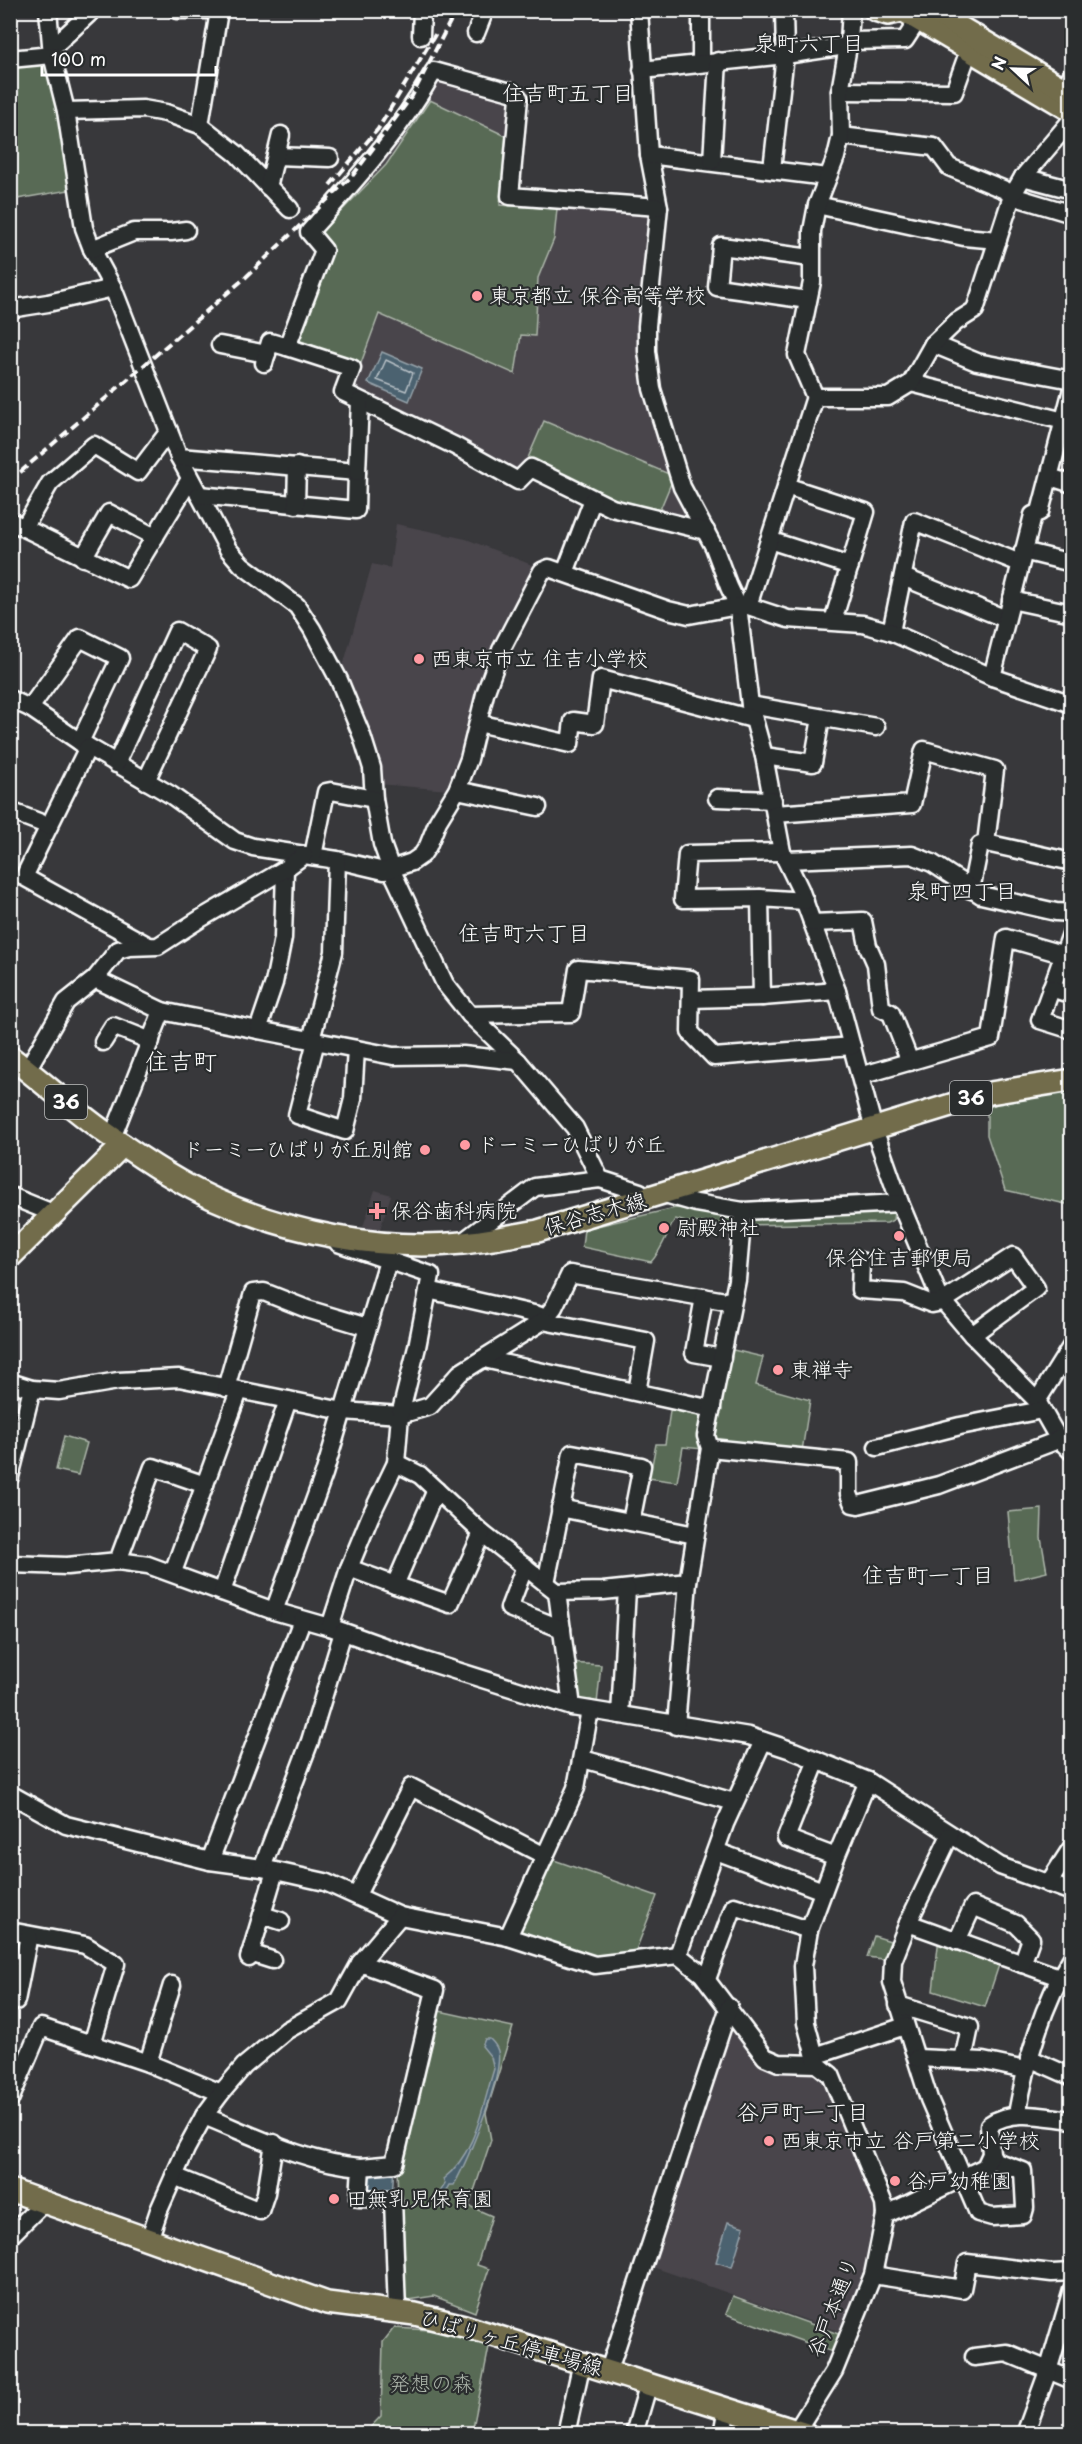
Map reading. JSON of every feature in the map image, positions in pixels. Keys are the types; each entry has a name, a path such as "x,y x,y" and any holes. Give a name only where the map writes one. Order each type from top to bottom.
{"main road":[{"path":"875,10 888,14 921,13 977,46 1041,93 1071,120"},
{"path":"977,46 1071,81"},
{"name":"保谷志木線","path":"14,1061 118,1141 213,1198 244,1211 314,1232 382,1242 461,1243 538,1231 656,1197 990,1093 1026,1085 1071,1080"},
{"path":"10,1257 55,1214 118,1141"},
{"name":"ひばりヶ丘停車場線","path":"10,2190 327,2303 397,2312 464,2326 729,2408 760,2426 801,2432"}],"street":[{"path":"48,10 52,51 66,111 84,228 112,288 179,457 228,549 236,559 291,599 312,629 339,680 362,736 372,768 374,799 382,844 391,869 445,984 470,1015 518,1061 575,1128 600,1179"},
{"path":"10,59 52,51 93,10"},
{"path":"177,10 219,11 200,124"},
{"path":"421,36 422,10"},
{"path":"476,33 485,10"},
{"path":"639,10 648,154 659,207 647,326 652,389 682,487 743,606 752,712 764,756 784,856 805,901 837,991 874,1129 900,1203 942,1302 1040,1405 1058,1438 1071,1452"},
{"path":"701,63 702,10"},
{"path":"772,169 785,55 784,10"},
{"path":"743,606 769,540 815,397 797,355 812,282 811,258 817,205 836,157 841,136 840,91 851,10"},
{"path":"642,70 785,55 848,44 905,40 921,13"},
{"path":"840,91 954,92 977,46"},
{"path":"712,161 718,61"},
{"path":"287,347 324,250 309,232 400,127 434,70 514,93 519,98 510,196 659,207"},
{"path":"66,111 143,109 166,113 200,124 237,154 290,209"},
{"path":"815,397 888,397 911,383 933,344 956,322 975,310 1012,196 1023,177 1071,120"},
{"path":"268,187 281,135"},
{"path":"841,136 934,147 949,167 1005,190 1012,196 1071,214"},
{"path":"648,154 827,177"},
{"path":"276,156 330,158"},
{"path":"1023,177 1071,190"},
{"path":"817,205 964,237 998,240"},
{"path":"92,249 134,232 186,230"},
{"path":"808,300 717,287 721,246 811,258"},
{"path":"10,309 112,288"},
{"path":"220,345 265,359 270,342 352,368 343,392 455,446 518,481 531,468 612,508 706,531"},
{"path":"933,344 977,362 1071,380"},
{"path":"911,383 1064,421"},
{"path":"992,677 1021,557 1033,516 1040,512 1071,388"},
{"path":"199,495 356,510 360,401"},
{"path":"169,431 138,472 94,445 50,483 17,525 129,579 190,479"},
{"path":"179,457 357,472"},
{"path":"296,505 297,466"},
{"path":"1050,477 1071,483"},
{"path":"786,486 866,512 833,621"},
{"path":"565,573 593,499"},
{"path":"83,558 109,513 155,537"},
{"path":"891,633 914,521 1021,557 1071,563"},
{"path":"769,540 850,566"},
{"path":"10,699 30,708 84,745 171,795 235,841 253,847 338,860 384,871 412,862 422,855 428,846 438,821 457,790 469,759 485,694 501,650 542,571 549,568 668,610 689,615 743,606 788,620 863,624 891,633 992,677 1071,704"},
{"path":"903,577 1006,619"},
{"path":"1011,600 1071,613"},
{"path":"116,764 177,631 208,649 146,781"},
{"path":"30,708 80,638 120,658 49,826 17,882 148,946"},
{"path":"478,723 570,744 573,721 595,724 601,679 752,712 821,718 876,727"},
{"path":"764,756 813,763 821,718"},
{"path":"717,798 774,807 912,804 924,750 995,770 986,843"},
{"path":"457,790 538,807"},
{"path":"14,1061 66,1002 95,979 118,950 129,947 158,946 308,855 326,792 374,799"},
{"path":"10,811 49,826"},
{"path":"971,890 980,845 986,843 1071,862"},
{"path":"805,901 760,898 683,899 687,854 912,855 932,863 981,895 1071,913"},
{"path":"338,860 334,952 297,1115 345,1131 353,1099 356,1048"},
{"path":"258,1030 274,983 283,938 285,869"},
{"path":"760,898 762,997"},
{"path":"813,923 862,921 868,946 876,964 881,1008 891,1012 910,1062"},
{"path":"1071,930 1067,956 1051,988 1040,1020 1071,1030"},
{"path":"860,1076 991,1038 1006,938 1067,956"},
{"path":"470,1015 571,1013 578,969 691,979 690,1032 714,1058 852,1046"},
{"path":"95,979 162,1011 258,1030 393,1056 463,1055 518,1061"},
{"path":"1051,988 1071,995"},
{"path":"691,999 762,997 837,991"},
{"path":"118,1141 162,1011"},
{"path":"103,1042 113,1026 151,1041"},
{"path":"461,1243 535,1187 600,1179 656,1197 743,1211 900,1203"},
{"path":"10,1202 13,1197 55,1214"},
{"path":"676,1726 688,1582 710,1448 706,1436 737,1280 743,1211"},
{"path":"272,1960 249,1956 262,1915 269,1869 310,1741 349,1568 396,1462 400,1415 432,1275 388,1261 314,1232"},
{"path":"861,1261 860,1290 904,1293 932,1304 942,1302 1013,1256 1036,1288 972,1335"},
{"path":"274,1611 324,1474 388,1261"},
{"path":"10,1382 32,1389 59,1391 118,1381 179,1378 343,1411 400,1415 430,1406 460,1373 543,1321 554,1307 570,1274 731,1302"},
{"path":"428,1290 538,1315 543,1321 646,1341 637,1392"},
{"path":"172,1572 205,1485 232,1390 253,1293 264,1292 307,1309 367,1328"},
{"path":"704,1297 694,1353 722,1358"},
{"path":"878,1447 1040,1405 1071,1345"},
{"path":"484,1359 712,1409"},
{"path":"10,1477 32,1389"},
{"path":"222,1592 288,1400"},
{"path":"710,1448 849,1462 849,1494 853,1504 858,1505 939,1485 1053,1442 1058,1438"},
{"path":"572,1707 562,1629 552,1588 560,1508 572,1453 642,1466 631,1522"},
{"path":"396,1462 420,1475 482,1533 552,1588 627,1589 688,1582"},
{"path":"118,1562 153,1467 205,1485"},
{"path":"395,1585 436,1490"},
{"path":"560,1508 695,1535"},
{"path":"349,1568 450,1604 482,1533"},
{"path":"10,1564 66,1566 118,1562 148,1565 274,1611 337,1629 572,1707 676,1726 749,1736 818,1760 868,1781 1000,1866 1071,1892"},
{"path":"525,1566 509,1608 562,1629"},
{"path":"620,1715 627,1589"},
{"path":"210,1861 302,1620"},
{"path":"508,1938 576,1788 590,1710"},
{"path":"678,1955 734,1802 762,1741"},
{"path":"583,1759 734,1802"},
{"path":"818,1760 786,1838 836,1857"},
{"path":"816,2060 806,2023 803,1966 809,1930 868,1781"},
{"path":"357,1895 411,1787 545,1856"},
{"path":"10,1794 66,1825 210,1861 269,1869 325,1882 400,1916 508,1938 595,1965 678,1955 706,1979 765,2057 779,2063 816,2060 905,2026"},
{"path":"950,1835 908,1923 893,1961 892,1982 929,2099 978,2213 992,2217 1023,2215 1025,2208 1023,2171 995,2161 991,2154"},
{"path":"1048,1884 1071,1848"},
{"path":"716,1851 823,1891"},
{"path":"706,1979 734,1906 809,1930"},
{"path":"957,1941 973,1906 1016,1924 1031,1939 1022,1964"},
{"path":"262,1915 281,1921"},
{"path":"149,2240 174,2176 204,2116 221,2093 244,2066 287,2030 339,2001 360,1963 400,1916"},
{"path":"908,1923 1059,1977"},
{"path":"10,1931 85,1945 116,1964 92,2044"},
{"path":"16,2001 29,1935"},
{"path":"1017,2114 1027,2064 1059,1977 1071,1957"},
{"path":"204,2116 328,2163 361,2167 394,2164 435,1990 360,1963"},
{"path":"148,2063 172,1985"},
{"path":"898,2005 970,2027 963,2060"},
{"path":"609,2370 729,2007"},
{"path":"10,2100 41,2027 148,2063 221,2093"},
{"path":"917,2058 1027,2064 1071,2077"},
{"name":"谷戸本通り","path":"801,2432 834,2371 873,2275 885,2215 884,2204 831,2075 816,2060"},
{"path":"885,2215 986,2167 991,2154 989,2125 1000,2117 1017,2114 1071,2120"},
{"path":"174,2176 260,2211 266,2193 274,2144"},
{"path":"361,2167 359,2198 393,2199 397,2312"},
{"path":"10,2236 44,2202"},
{"path":"873,2275 962,2289 968,2263 1071,2272"},
{"path":"1025,2433 1048,2371 1071,2290"},
{"path":"974,2357 1006,2354 1071,2380"},
{"path":"566,2433 582,2362"},
{"path":"634,2433 649,2383"},
{"path":"723,2433 729,2408"}],"shaded area":[{"name":"東京都立 保谷高等学校","path":"441,76 510,96 512,101 505,199 650,212 639,342 698,528 528,462 512,472 349,390 358,365 292,345 328,250 315,234 382,163"},
{"name":"西東京市立 住吉小学校","path":"396,524 466,539 537,567 466,756 448,790 378,784 342,670 372,564 390,568"},
{"name":"保谷歯科病院","path":"375,1190 391,1195 379,1232 363,1227"},
{"name":"西東京市立 谷戸第二小学校","path":"730,2019 772,2068 809,2069 822,2075 877,2208 877,2222 867,2272 844,2333 647,2265"}],"green space":[{"path":"47,61 75,189 11,200 11,66"},
{"path":"430,100 506,136 500,205 557,209 554,239 538,278 535,336 521,335 515,374 379,314 361,363 298,340 319,234 386,165"},
{"path":"544,421 669,474 672,481 659,512 609,499 528,458"},
{"path":"1071,1092 1071,1193 1069,1193 1066,1204 1005,1190 987,1135 987,1108 999,1103"},
{"path":"675,1208 728,1213 894,1211 893,1220 887,1223 736,1225 686,1222 675,1219 651,1262 582,1247 584,1229"},
{"path":"729,1349 763,1357 756,1385 810,1400 802,1451 712,1439"},
{"path":"671,1405 703,1411 703,1449 683,1447 677,1482 641,1477 643,1466 652,1465 656,1444 665,1444"},
{"path":"64,1436 87,1443 78,1475 56,1470"},
{"path":"1042,1509 1041,1538 1047,1572 1014,1580 1008,1512"},
{"path":"570,1663 601,1665 597,1704 573,1698"},
{"path":"551,1859 657,1896 636,1950 594,1959 516,1935"},
{"path":"874,1936 897,1943 890,1960 867,1957"},
{"path":"939,1937 1001,1959 985,2007 933,1991"},
{"path":"435,2010 513,2027 486,2113 491,2140 469,2206 492,2216 477,2265 489,2269 475,2312 434,2296 401,2301 397,2168"},
{"path":"733,2296 844,2336 838,2354 726,2314"},
{"name":"発想の森","path":"394,2328 449,2331 483,2339 489,2347 472,2433 364,2434 381,2416 383,2342"}],"water":[{"path":"382,352 422,369 409,401 368,383"},
{"path":"485,2039 490,2039 498,2051 495,2079 475,2138 454,2185 449,2185 445,2192 446,2207 441,2208 438,2198 445,2184 443,2179 463,2157 470,2143 494,2069 491,2057 482,2046"},
{"path":"394,2166 392,2197 362,2196 363,2169"},
{"path":"728,2222 744,2227 732,2267 716,2262"}],"railway":[{"path":"10,481 246,277 353,175 412,96 456,10"},
{"path":"330,185 378,129 436,33"}],"place":[{"name":"東京都立 保谷高等学校","path":"477,296"},
{"name":"西東京市立 住吉小学校","path":"419,659"},
{"name":"ドーミーひばりが丘","path":"465,1145"},
{"name":"ドーミーひばりが丘別館","path":"425,1150"},
{"name":"保谷歯科病院","path":"377,1211"},
{"name":"尉殿神社","path":"664,1228"},
{"name":"保谷住吉郵便局","path":"899,1236"},
{"name":"東禅寺","path":"778,1370"},
{"name":"西東京市立 谷戸第二小学校","path":"769,2141"},
{"name":"谷戸幼稚園","path":"895,2181"},
{"name":"田無乳児保育園","path":"334,2199"}],"district":[{"name":"泉町六丁目","path":"809,43"},
{"name":"住吉町五丁目","path":"568,93"},
{"name":"泉町四丁目","path":"962,891"},
{"name":"住吉町六丁目","path":"524,933"},
{"name":"住吉町","path":"181,1062"},
{"name":"住吉町一丁目","path":"928,1575"},
{"name":"谷戸町一丁目","path":"803,2112"}]}
